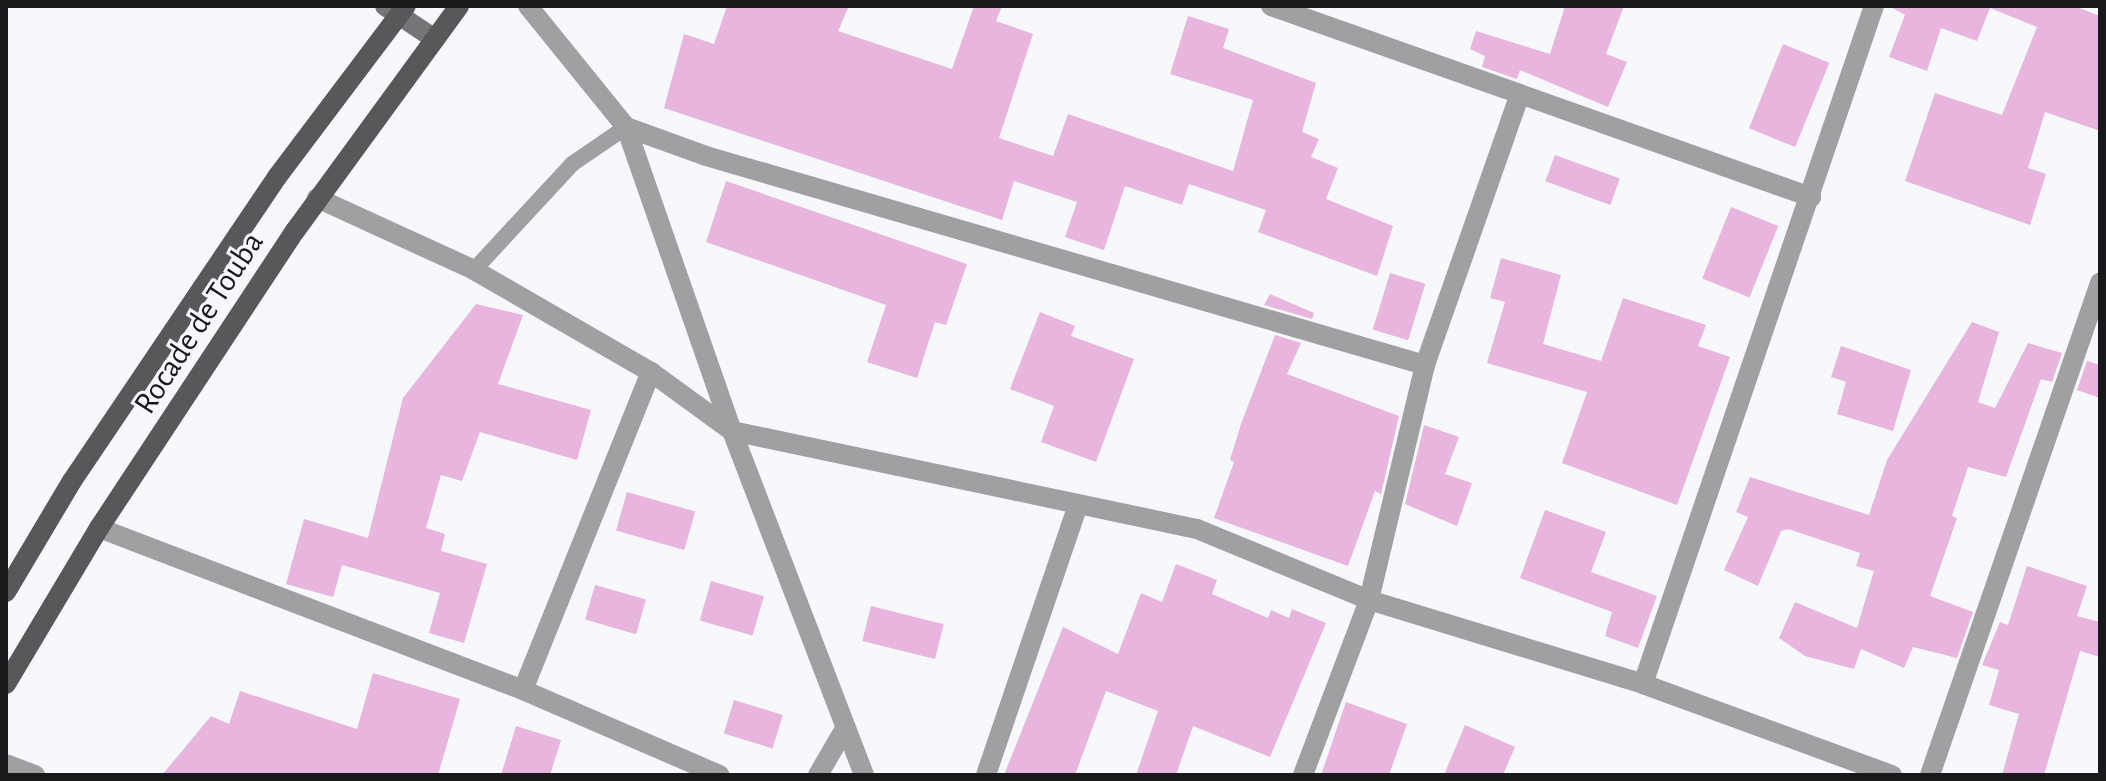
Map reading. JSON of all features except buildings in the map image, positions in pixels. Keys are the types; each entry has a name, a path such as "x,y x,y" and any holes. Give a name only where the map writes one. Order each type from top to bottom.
{"main road":[{"name":"Rocade de Touba","path":"6,684 99,528 317,198 459,6"},
{"name":"Rocade de Touba","path":"6,592 12,568 277,177 397,9"}],"street":[{"path":"528,6 626,127 732,431 843,732 864,775"},
{"path":"1271,6 1811,197"},
{"path":"1643,684 1874,6"},
{"path":"397,9 435,39"},
{"path":"1303,775 1369,600 1425,365 1519,96"},
{"path":"626,127 706,156 1425,365"},
{"path":"317,198 474,270 651,372 732,431 1197,529 1369,600 1643,684 1892,775"},
{"path":"1930,775 2100,283"},
{"path":"523,690 651,372"},
{"path":"986,775 1078,504"},
{"path":"99,528 523,690 719,775"},
{"path":"818,775 843,732"},
{"path":"6,764 35,775"}],"lane":[{"path":"474,270 572,164 626,127"}]}
